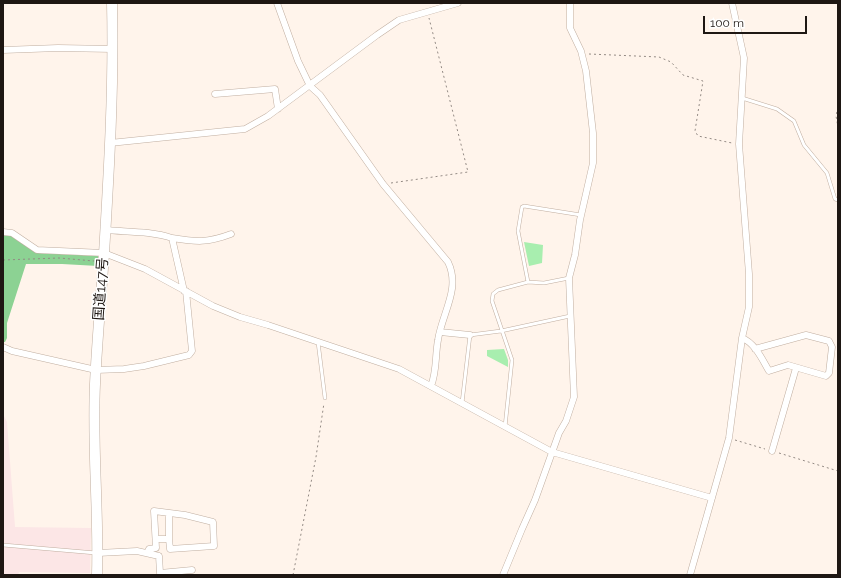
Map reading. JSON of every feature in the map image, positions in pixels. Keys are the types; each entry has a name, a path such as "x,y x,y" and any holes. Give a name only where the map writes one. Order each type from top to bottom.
{"highway":[{"name":"国道147号","path":"97,575 98,553 95,472 96,370 110,143 113,49 112,3"}],"street":[{"path":"277,3 298,61 310,86 320,95 383,184 448,262 452,270 453,282 450,299 438,340 435,377 431,386"},
{"path":"110,143 245,129 310,86 399,20 458,3"},
{"path":"503,575 535,500 559,433 566,421 574,397 569,278 593,163 593,133 586,71 582,54 570,28 570,3"},
{"path":"690,575 729,438 742,338 749,307 749,274 739,144 744,58 732,3"},
{"path":"3,50 58,48 113,49"},
{"path":"215,94 275,89 278,108"},
{"path":"105,230 159,234 196,242 214,241 231,234"},
{"path":"3,232 12,233 37,250 102,257 145,269 213,306 240,317 399,369 552,452 712,498"},
{"path":"3,347 12,351 96,370 124,369 144,366 189,355 192,352 185,291 172,238"},
{"path":"440,332 470,335"},
{"path":"742,338 748,340 769,371 788,365 826,376 829,373 832,347 829,341 806,335 755,349"},
{"path":"772,451 796,368"},
{"path":"147,553 149,549 156,548 154,511 169,513 213,522 214,546 170,549 169,513"},
{"path":"156,539 169,539"},
{"path":"98,553 137,551 159,556 160,573 192,570"}],"lane":[{"path":"742,98 777,110 794,121 804,145 826,173 835,200 838,200"},
{"path":"528,282 518,231 522,208 524,206 581,215"},
{"path":"505,427 512,360 501,331 492,300 493,294 498,290 528,282 544,283 569,278"},
{"path":"462,403 470,335 501,331 570,316"},
{"path":"318,342 325,398"},
{"path":"3,545 98,553"}],"path":[{"path":"383,184 468,172 427,12"},
{"path":"582,54 659,57 671,62 683,75 703,81 695,131 698,136 739,144"},
{"path":"838,107 836,116 838,127"},
{"path":"3,260 102,257"},
{"path":"293,575 316,457 325,398"},
{"path":"729,438 838,471"}],"shaded area":[{"path":"3,414 7,422 15,527 91,528 90,573 19,572 18,575 3,575"}],"green space":[{"path":"3,235 12,236 38,253 98,256 98,266 26,264 7,323 7,338 5,342 3,342"},
{"path":"524,242 543,245 542,263 529,266"},
{"path":"504,349 508,360 508,367 487,356 487,350"}]}
